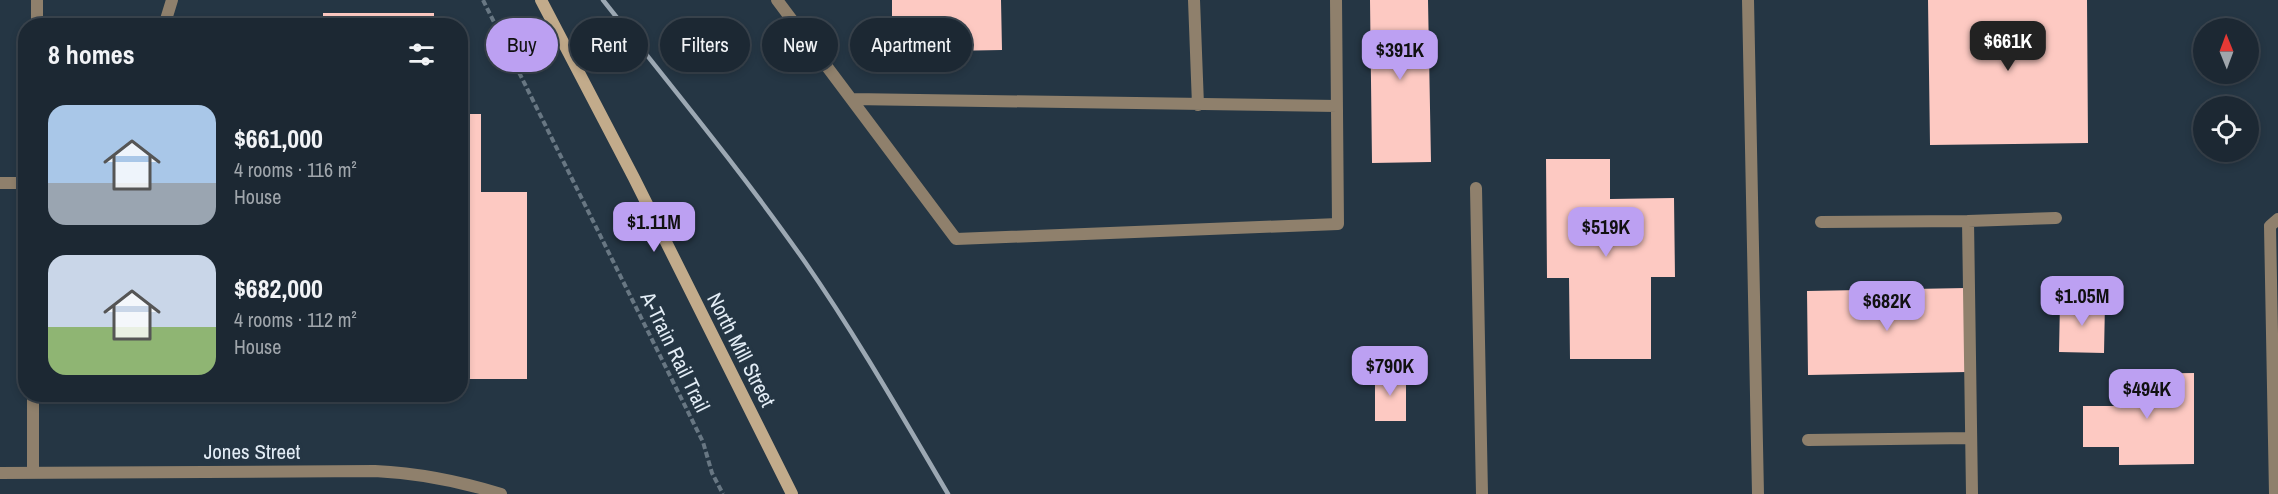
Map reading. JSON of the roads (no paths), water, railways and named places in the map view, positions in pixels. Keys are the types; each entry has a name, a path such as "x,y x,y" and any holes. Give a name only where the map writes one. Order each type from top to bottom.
{"main road":[{"name":"North Mill Street","path":"541,0 634,178 792,494"}],"street":[{"path":"36,18 37,0"},
{"path":"166,18 172,0"},
{"path":"777,0 956,239 1338,224 1336,0"},
{"path":"1194,0 1198,105"},
{"path":"1748,0 1758,494"},
{"path":"852,99 1337,106"},
{"path":"0,183 18,183"},
{"path":"1476,188 1482,494"},
{"path":"1821,222 2056,218"},
{"path":"2276,486 2270,226 2278,219"},
{"path":"1968,221 1972,494"},
{"path":"33,402 33,473"},
{"path":"1808,440 1971,438"},
{"name":"Jones Street","path":"0,473 384,471 458,481 501,494"}],"railway":[{"path":"603,0 731,162 805,262 861,348 948,494"}]}
